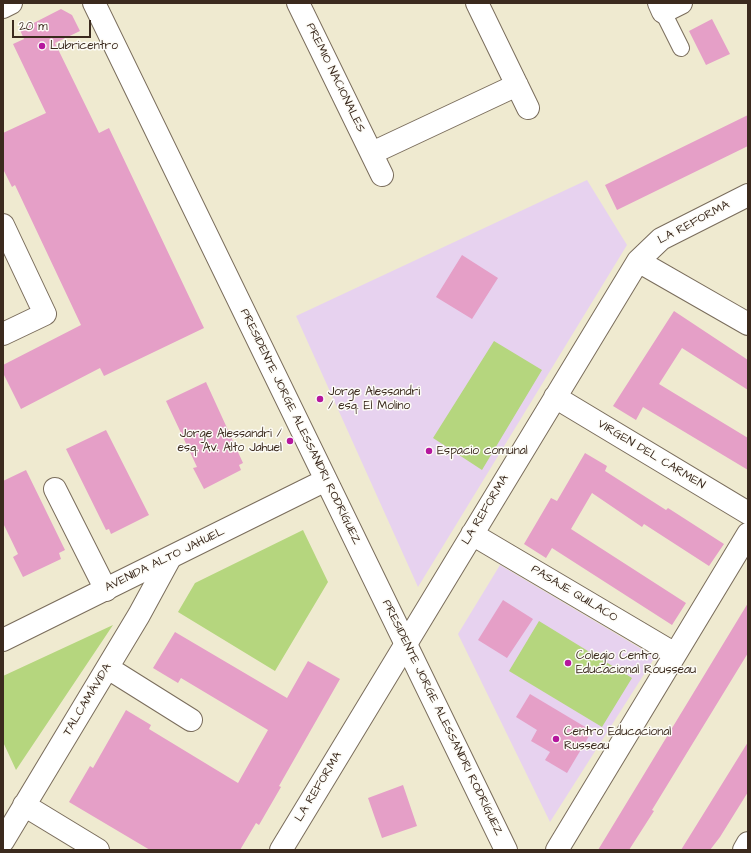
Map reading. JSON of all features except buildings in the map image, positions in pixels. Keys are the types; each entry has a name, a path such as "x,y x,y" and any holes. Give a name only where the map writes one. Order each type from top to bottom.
{"street":[{"path":"3,7 11,3"},
{"name":"PRESIDENTE JORGE ALESSANDRI RODRÍGUEZ","path":"94,3 506,850"},
{"name":"PREMIO NACIONALES","path":"298,3 382,175"},
{"path":"477,3 528,108"},
{"path":"372,153 517,85"},
{"name":"LA REFORMA","path":"281,850 638,261 661,239 748,195"},
{"path":"3,225 45,314 3,334"},
{"path":"638,261 748,324"},
{"name":"VIRGEN DEL CARMEN","path":"555,397 748,513"},
{"name":"AVENIDA ALTO JAHUEL","path":"3,640 326,480"},
{"path":"55,489 106,590"},
{"name":"PASAJE QUILACO","path":"472,534 675,654"},
{"path":"557,850 748,534"},
{"name":"TALCAMÁVIDA","path":"3,841 108,668 170,558"},
{"path":"108,668 191,720"},
{"path":"24,805 98,850"},
{"path":"744,850 748,843"}],"lane":[{"path":"667,6 681,48"}],"shaded area":[{"name":"Espacio comunal","path":"587,180 627,245 418,587 296,316"},
{"name":"Centro Educacional Russeau","path":"500,565 655,657 550,822 458,634"}],"green space":[{"path":"494,341 542,370 482,470 433,438"},
{"path":"303,530 328,582 275,671 178,612 195,583"},
{"path":"539,621 632,678 602,727 509,671"},
{"path":"113,625 16,770 3,742 3,676"}],"place":[{"name":"Lubricentro","path":"42,46"},
{"name":"Jorge Alessandri / esq. El Molino","path":"320,399"},
{"name":"Jorge Alessandri / esq. Av. Alto Jahuel","path":"290,441"},
{"name":"Espacio comunal","path":"429,451"},
{"name":"Colegio Centro Educacional Rousseau","path":"568,663"},
{"name":"Centro Educacional Russeau","path":"556,739"}]}
